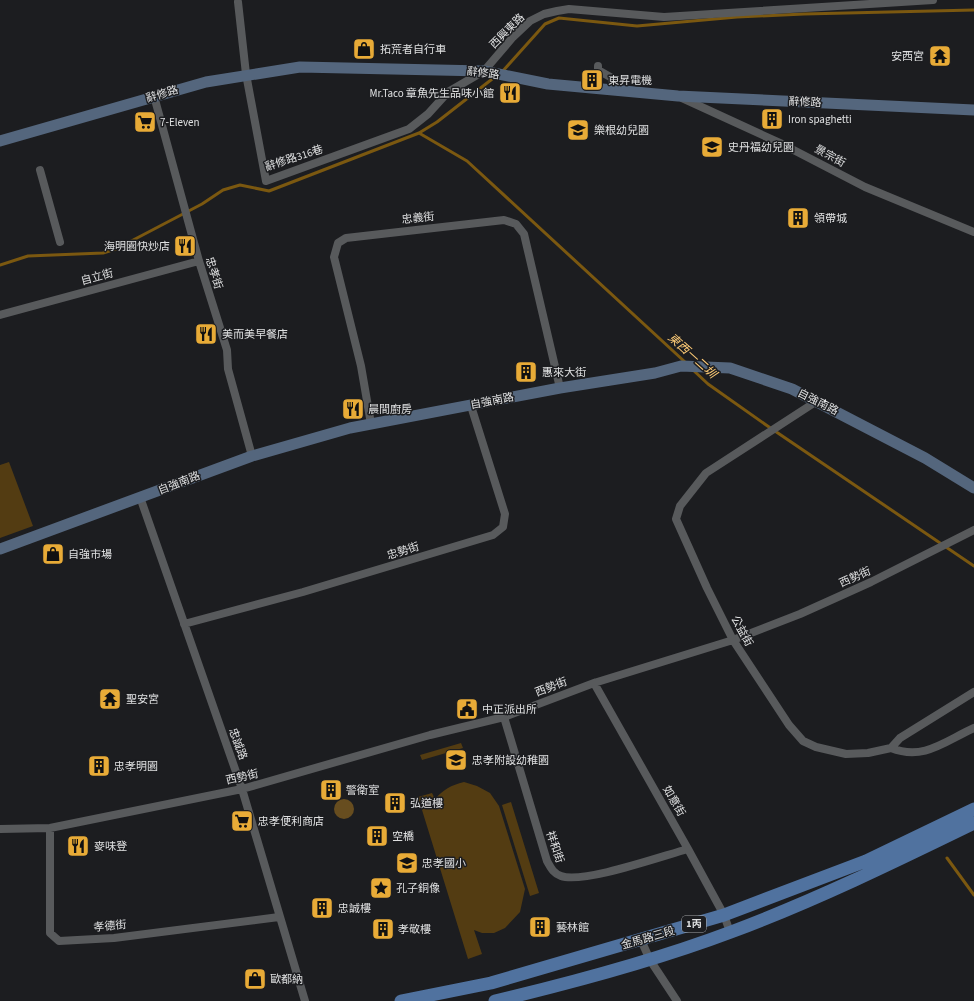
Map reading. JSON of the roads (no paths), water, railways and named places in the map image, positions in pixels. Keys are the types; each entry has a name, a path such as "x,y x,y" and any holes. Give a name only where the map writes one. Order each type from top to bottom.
{"main road":[{"name":"金馬路三段","path":"401,1001 491,983 724,916 866,861 974,809"},
{"name":"金馬路三段","path":"495,1001 564,985 650,960 730,932 865,876 974,823"},
{"path":"892,848 897,861"}],"street":[{"name":"西興東路","path":"493,73 513,38 530,21 544,14 557,10 570,8 664,16 933,0"},
{"name":"辭修路316巷","path":"238,2 246,74 266,181 409,129 428,114 448,92 493,73"},
{"path":"598,66 598,70 612,78 613,90"},
{"name":"辭修路","path":"0,141 206,82 246,74 300,67 493,73 548,84 678,96 974,110"},
{"name":"忠孝街","path":"154,96 199,261 227,350 228,369 252,456"},
{"name":"景宗街","path":"678,96 782,144 864,187 974,232"},
{"path":"40,170 60,242"},
{"name":"忠義街","path":"371,424 361,366 334,257 338,243 346,238 504,220 516,224 524,234 560,388"},
{"name":"自立街","path":"0,315 199,261"},
{"name":"自強南路","path":"0,549 252,456 371,424 560,388 655,373 682,366 730,368 792,389 925,458 974,488"},
{"name":"公益街","path":"817,401 706,473 680,506 676,519 707,588 733,640 789,724 803,741 816,747 846,754 868,753 892,748"},
{"name":"忠勢街","path":"184,624 303,592 493,535 503,527 504,514 471,406"},
{"name":"忠誠路","path":"140,498 242,789 305,1001"},
{"name":"西勢街","path":"0,830 50,828 242,789 423,737 504,717 594,683 733,640 800,614 871,582 974,530"},
{"name":"如意街","path":"594,683 688,849 724,916 730,932"},
{"path":"974,692 900,738 892,748 903,752 916,753 933,749 974,728"},
{"name":"祥和街","path":"504,717 547,861 552,872 561,876 584,878 688,849"},
{"name":"孝德街","path":"50,828 50,933 58,940 114,938 279,917"},
{"path":"641,940 650,960 677,1001"}],"waterway":[{"path":"502,72 545,24 559,18 637,26 737,17 974,10"},
{"path":"0,265 28,256 103,253 116,249 202,204 223,190 240,185 269,191 419,133 437,122 496,76"},
{"name":"東西一二圳","path":"419,133 467,161 685,362"},
{"name":"東西一二圳","path":"693,370 708,384 769,427 974,566"},
{"path":"947,858 974,895"}],"place":[{"name":"拓荒者自行車","path":"364,49"},
{"name":"安西宮","path":"940,56"},
{"name":"東昇電機","path":"592,80"},
{"name":"Mr.Taco 章魚先生品味小館","path":"510,93"},
{"name":"Iron spaghetti","path":"772,119"},
{"name":"7-Eleven","path":"145,122"},
{"name":"樂根幼兒園","path":"578,130"},
{"name":"史丹福幼兒園","path":"712,147"},
{"name":"領帶城","path":"798,218"},
{"name":"海明園快炒店","path":"185,246"},
{"name":"美而美早餐店","path":"206,334"},
{"name":"惠來大街","path":"526,372"},
{"name":"晨間廚房","path":"353,409"},
{"name":"自強市場","path":"53,554"},
{"name":"聖安宮","path":"110,699"},
{"name":"中正派出所","path":"467,709"},
{"name":"忠孝附設幼稚園","path":"456,760"},
{"name":"忠孝明園","path":"99,766"},
{"name":"警衛室","path":"331,790"},
{"name":"弘道樓","path":"395,803"},
{"name":"忠孝便利商店","path":"242,821"},
{"name":"空橋","path":"377,836"},
{"name":"麥味登","path":"78,846"},
{"name":"忠孝國小","path":"407,863"},
{"name":"孔子銅像","path":"381,888"},
{"name":"忠誠樓","path":"322,908"},
{"name":"藝林館","path":"540,927"},
{"name":"孝敬樓","path":"383,929"},
{"name":"歐都納","path":"255,979"}]}
